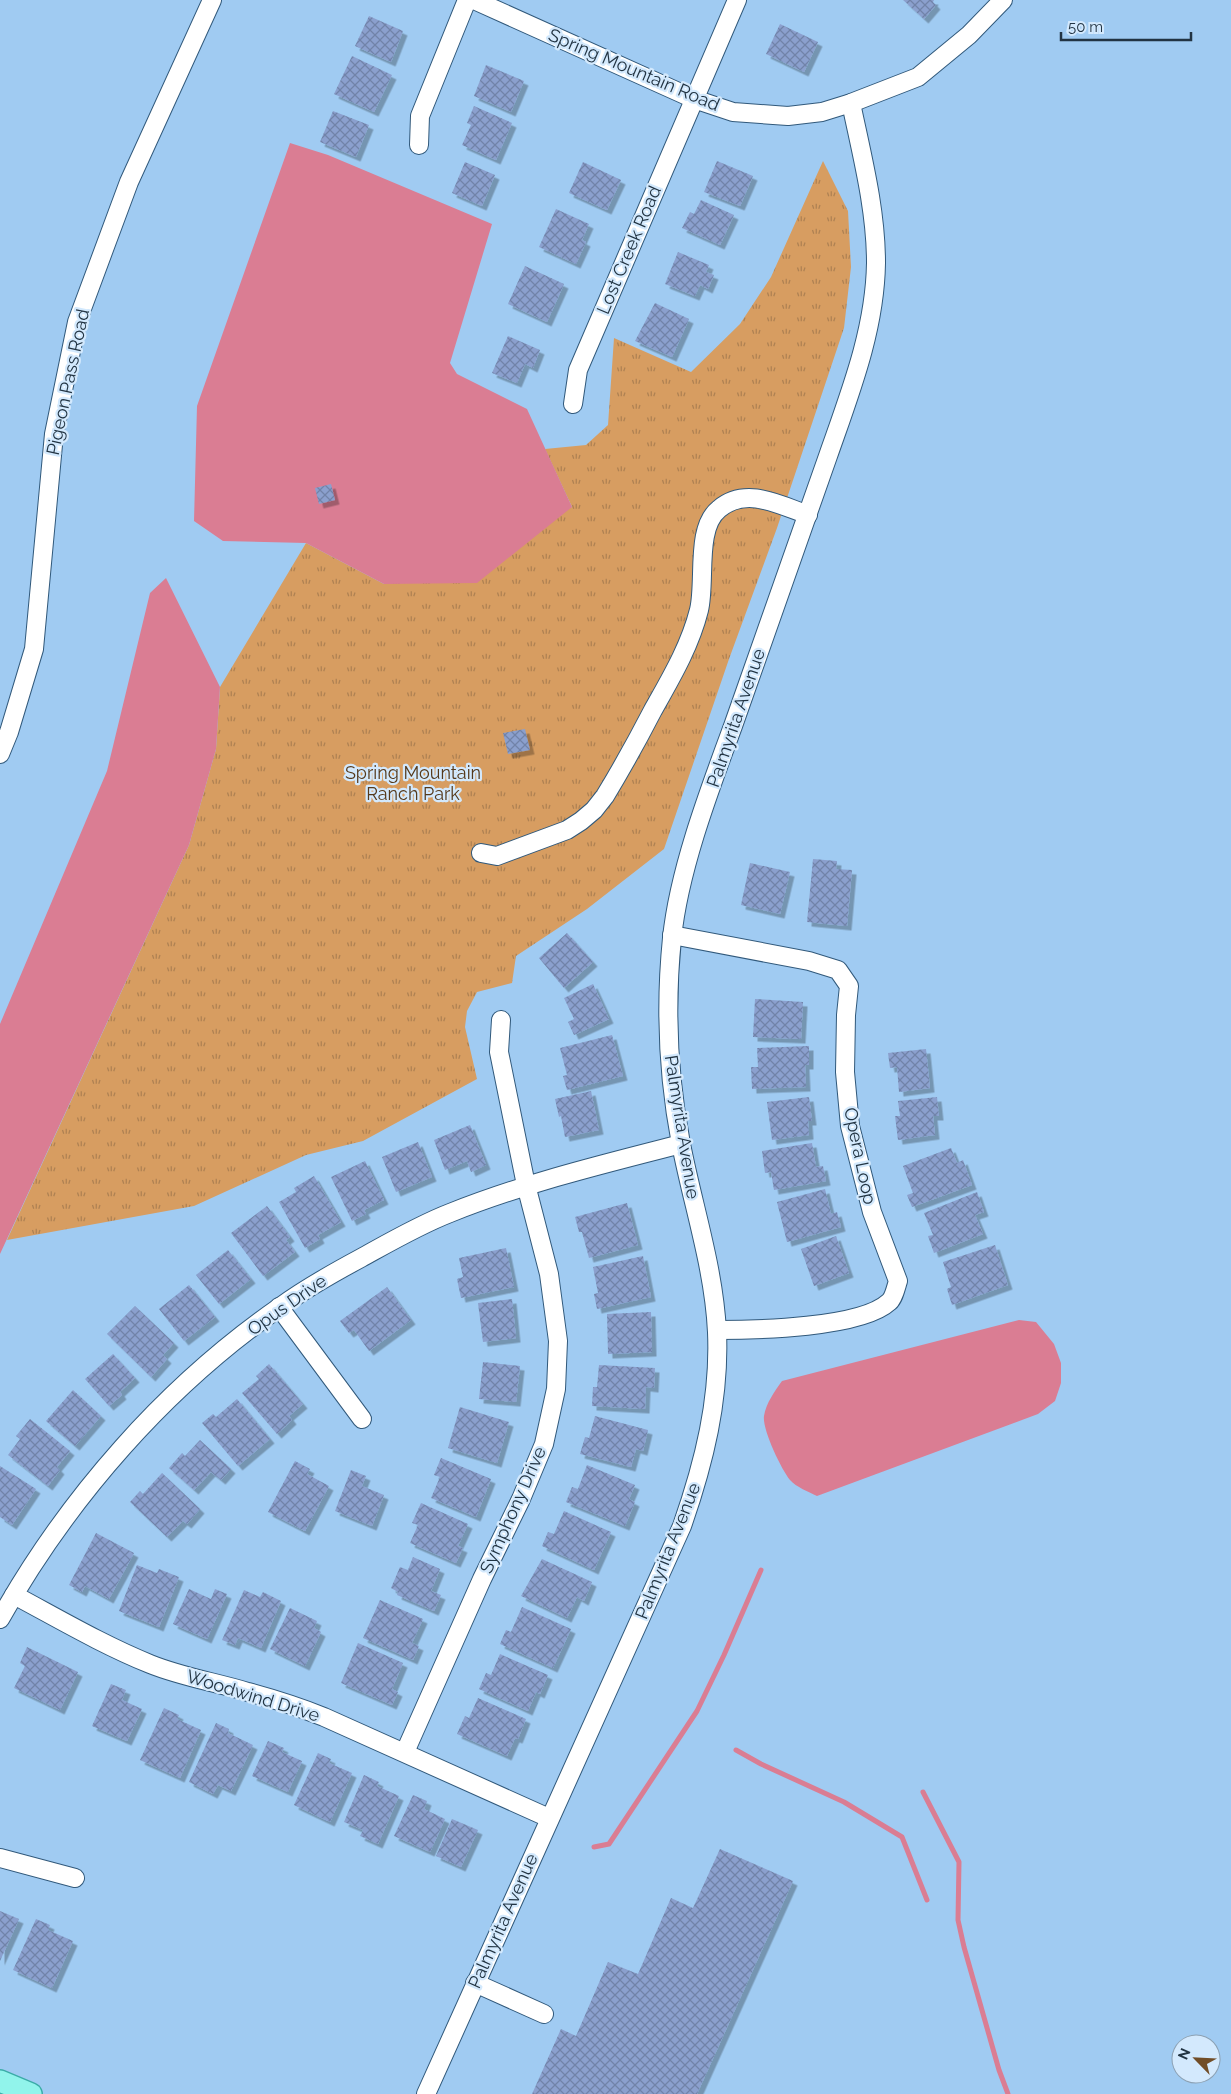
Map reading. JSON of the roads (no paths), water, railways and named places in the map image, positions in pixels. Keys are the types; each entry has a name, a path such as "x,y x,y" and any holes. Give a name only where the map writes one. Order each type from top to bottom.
{"main road":[{"path":"0,2081 31,2094"}],"street":[{"name":"Pigeon Pass Road","path":"0,754 9,732 34,649 54,434 77,322 129,182 212,0"},
{"path":"418,145 420,116 468,0"},
{"name":"Spring Mountain Road","path":"474,0 694,99 733,112 788,116 822,112 918,77 969,35 1003,0"},
{"name":"Lost Creek Road","path":"574,404 578,370 738,0"},
{"name":"Palmyrita Avenue","path":"426,2094 682,1526 707,1445 715,1390 717,1330 711,1275 681,1144 670,1068 668,988 672,935 683,882 698,827 808,515 867,335 874,293 876,263 871,197 851,103"},
{"path":"480,853 497,856 567,830 594,810 605,796 688,646 699,609 705,532 714,512 724,505 743,497 756,498 808,515"},
{"name":"Opera Loop","path":"672,935 809,961 838,970 849,986 846,1015 845,1072 850,1126 872,1212 898,1281 890,1302 870,1314 783,1329 717,1330"},
{"name":"Symphony Drive","path":"405,1752 482,1579 525,1490 544,1444 556,1389 558,1341 549,1274 526,1185 499,1052 501,1020"},
{"name":"Opus Drive","path":"0,1620 56,1529 111,1461 172,1396 219,1354 279,1307 321,1280 394,1239 448,1214 526,1185 681,1144"},
{"path":"279,1307 362,1419"},
{"name":"Woodwind Drive","path":"14,1595 108,1645 150,1664 196,1680 247,1691 296,1706 405,1752 549,1818"},
{"path":"0,1858 75,1878"},
{"path":"475,1983 544,2014"}],"waterway":[{"path":"594,1847 609,1844 697,1711 761,1570"},
{"path":"736,1750 761,1764 844,1802 902,1837 927,1900"},
{"path":"923,1792 959,1862 958,1920 999,2070 1008,2094"}],"park label":[{"name":"Spring Mountain Ranch Park","path":"413,783"}]}
